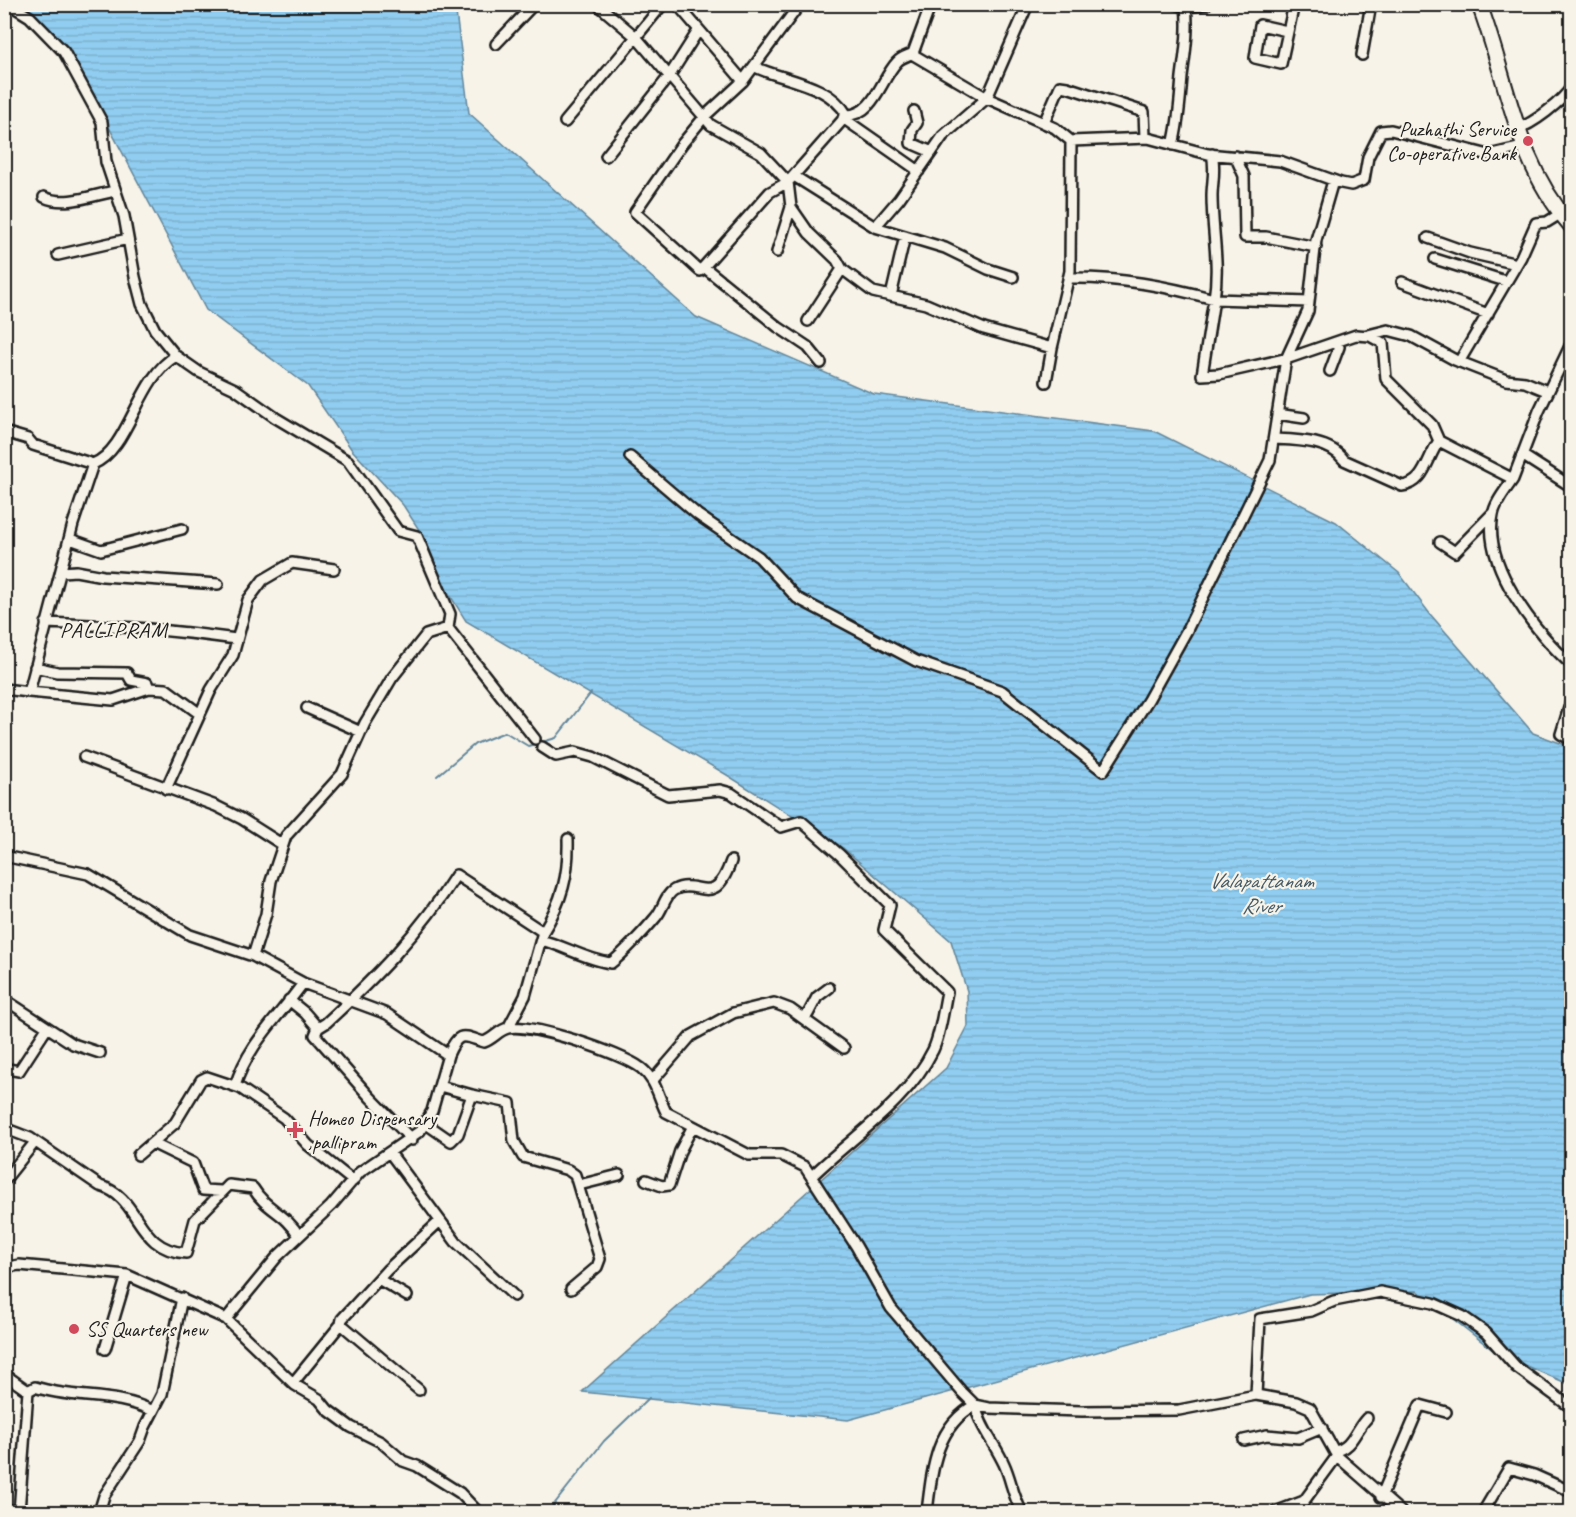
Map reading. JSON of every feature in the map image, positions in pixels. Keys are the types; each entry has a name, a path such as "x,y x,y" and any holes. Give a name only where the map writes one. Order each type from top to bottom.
{"main road":[{"path":"1479,4 1499,60 1502,86 1523,147 1554,209 1567,217"}],"street":[{"path":"9,4 30,17 64,52 78,74 102,122 106,162 128,239 142,304 155,330 176,356 199,372 235,389 276,418 348,461 398,531 417,536 450,614 448,628 535,739"},
{"path":"496,44 534,4"},
{"path":"597,4 636,37 705,116 721,131 761,153 791,179 875,226 945,248 988,269 1013,277"},
{"path":"566,122 663,4"},
{"path":"677,4 743,81"},
{"path":"800,4 755,67 705,116 682,144 636,212 700,271 770,192 791,179 845,116 864,110 897,61 912,54 931,4"},
{"path":"875,226 899,199 943,136 987,98 1028,4"},
{"path":"1176,4 1186,7 1207,4"},
{"path":"1287,31 1260,25 1255,58 1281,63 1294,4"},
{"path":"1362,55 1371,4"},
{"path":"1173,145 1181,112 1182,75 1189,31 1186,7"},
{"path":"606,156 670,75 698,30"},
{"path":"912,54 987,98 1063,132 1071,141 1068,278 1046,382"},
{"path":"755,67 806,83 840,105 845,116 919,171"},
{"path":"1044,123 1060,86 1144,112 1145,137"},
{"path":"1516,129 1529,126 1567,94 1572,86"},
{"path":"914,111 917,123 912,130 911,144 932,152"},
{"path":"1071,141 1145,137 1212,154 1280,161 1333,181 1351,185 1364,180 1368,157 1381,131 1391,130 1489,155 1523,147"},
{"path":"1212,154 1215,173 1214,233 1218,259 1202,375 1219,374 1286,359 1356,335 1378,339 1383,343 1386,379 1432,425 1440,441 1513,478"},
{"path":"1235,156 1244,176 1245,237 1274,238 1316,247"},
{"path":"777,252 791,207 791,179"},
{"path":"630,458 698,515 759,557 797,598 916,661 1002,691 1103,771 1148,700 1186,630 1270,460 1286,359 1302,327 1309,302 1316,247 1333,181"},
{"path":"44,197 67,201 115,190"},
{"path":"791,207 808,233 837,260 842,269 873,292 926,304 984,329 1052,348"},
{"path":"1459,362 1516,264 1536,223 1567,217"},
{"path":"891,296 905,236"},
{"path":"1428,238 1464,251 1516,264"},
{"path":"58,255 128,239"},
{"path":"1435,259 1505,281"},
{"path":"704,267 778,327 808,347 821,363"},
{"path":"808,321 822,295 842,269"},
{"path":"1068,278 1117,278 1158,285 1214,299 1309,302"},
{"path":"1402,282 1488,314"},
{"path":"1365,336 1396,331 1424,342 1459,362 1506,380 1525,382 1547,391"},
{"path":"1440,543 1455,552 1493,513 1513,478 1547,391 1572,342"},
{"path":"1330,371 1339,347 1334,343"},
{"path":"4,432 28,440 33,445 93,464 103,460 114,446 153,377 176,356"},
{"path":"1277,414 1304,418"},
{"path":"1274,439 1314,443 1340,453 1344,460 1402,486 1412,485 1419,478 1440,441"},
{"path":"1522,454 1572,487"},
{"path":"29,692 46,623 93,464"},
{"path":"1493,513 1492,545 1500,570 1536,626 1560,655 1572,665"},
{"path":"70,539 101,550 183,529"},
{"path":"166,789 200,714 233,655 248,600 263,580 282,566 292,563 334,568"},
{"path":"62,572 76,571 103,576 218,584"},
{"path":"46,623 167,629 216,634 236,639"},
{"path":"253,956 286,836 342,774 361,732 392,678 426,635 448,628"},
{"path":"35,667 57,672 127,673 131,680 147,682 149,688"},
{"path":"4,689 113,700 149,688 166,689 200,714"},
{"path":"1572,698 1561,734 1572,740"},
{"path":"308,708 361,732"},
{"path":"542,747 556,756 575,752 593,757 668,795 720,790 731,793 780,827 801,821 840,855 890,905 885,930 947,992 933,1049 914,1079 889,1108 812,1176"},
{"path":"84,757 242,819 283,845"},
{"path":"226,1319 277,1257 360,1172 411,1140 425,1123 440,1086 453,1043 460,1037 467,1036 484,1042 508,1028 525,996 542,936 557,909 565,886 568,839"},
{"path":"4,856 88,874 190,935 253,956 303,983 387,1014 448,1055"},
{"path":"411,1140 316,1038 318,1028 351,1001 409,942 456,875 542,936 599,961 611,963 648,927 670,893 676,889 704,890 715,887 725,879 731,861"},
{"path":"235,1086 239,1071 258,1038 303,983"},
{"path":"801,1017 808,1014 817,997 829,988"},
{"path":"4,999 73,1044 100,1053"},
{"path":"289,1000 318,1028"},
{"path":"653,1080 691,1036 733,1013 774,1003 790,1009 844,1048"},
{"path":"8,1069 19,1071 47,1028"},
{"path":"508,1028 542,1030 558,1034 622,1058 641,1068 653,1080 666,1112 749,1155 781,1155 805,1167 891,1308 975,1405 1005,1466 1011,1490 1022,1512"},
{"path":"138,1155 175,1123 203,1077 235,1086 284,1118 308,1145 353,1180"},
{"path":"440,1086 510,1103 514,1141 523,1157 568,1170 575,1175 590,1232 600,1259 597,1267 571,1289"},
{"path":"425,1123 451,1141 454,1140 472,1095"},
{"path":"646,1180 662,1186 669,1185 680,1151 693,1126"},
{"path":"4,1128 36,1142 100,1186 111,1189 122,1198 151,1240 179,1253 186,1253 195,1221 229,1185 253,1188 262,1203 289,1221 299,1236"},
{"path":"4,1181 36,1142"},
{"path":"152,1143 193,1163 203,1190 221,1191"},
{"path":"390,1153 440,1221 471,1258 514,1296"},
{"path":"579,1185 619,1175"},
{"path":"293,1383 341,1324 342,1318 440,1221"},
{"path":"4,1268 19,1265 127,1275 226,1319 293,1383 319,1399 351,1427 374,1437 391,1453 460,1493 478,1512"},
{"path":"105,1349 127,1275"},
{"path":"380,1280 407,1296"},
{"path":"1256,1395 1260,1319 1311,1311 1334,1301 1380,1292 1433,1303 1462,1316 1486,1333 1516,1366 1572,1408"},
{"path":"99,1512 104,1496 140,1441 162,1394 182,1298"},
{"path":"341,1324 419,1389"},
{"path":"4,1374 28,1391"},
{"path":"28,1391 35,1387 59,1394 114,1398 153,1411"},
{"path":"4,1509 19,1512 28,1391"},
{"path":"927,1512 932,1471 943,1435 961,1412 975,1405 1065,1411 1179,1410 1256,1395 1296,1402 1310,1408 1335,1454 1381,1497 1401,1512"},
{"path":"1381,1497 1420,1405 1446,1412"},
{"path":"1275,1512 1304,1501 1335,1454 1350,1445 1367,1418"},
{"path":"1244,1440 1267,1435 1298,1438 1322,1428"},
{"path":"1483,1512 1509,1468 1534,1475 1572,1492"}],"water":[{"name":"Valapattanam River","path":"19,5 455,5 469,113 696,317 874,394 1154,431 1336,522 1399,573 1430,614 1533,733 1571,747 1571,1385 1498,1354 1417,1291 1310,1294 848,1420 582,1392 946,1068 968,1026 967,991 951,941 843,848 727,775 466,621 438,576 427,542 403,505 352,450 308,386 206,310 69,52"}],"waterway":[{"path":"437,776 475,744 505,732 528,746 556,738 591,693"},
{"path":"548,1512 604,1441 649,1398"}],"place":[{"name":"Puzhathi Service Co-operative Bank","path":"1528,141"},
{"name":"Homeo Dispensary ,pallipram","path":"295,1130"},
{"name":"SS Quarters new","path":"74,1329"}],"district":[{"name":"PALLIPRAM","path":"114,629"}]}
